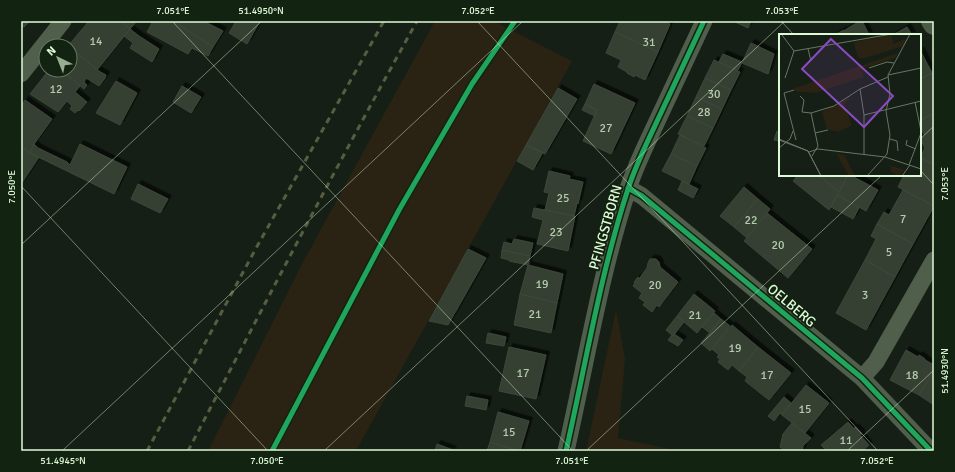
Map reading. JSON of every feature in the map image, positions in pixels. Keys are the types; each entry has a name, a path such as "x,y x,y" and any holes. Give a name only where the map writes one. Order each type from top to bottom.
{"street":[{"path":"21,74 63,21"},
{"name":"PFINGSTBORN","path":"566,451 605,268 628,188 638,162 704,21"},
{"name":"OELBERG","path":"628,188 642,196 862,378 931,451"},
{"path":"862,378 876,362 934,260"}],"shaded area":[{"path":"435,21 493,21 572,61 356,451 208,451 303,262"},
{"path":"616,310 625,359 618,438 679,451 586,451"}],"building":[{"path":"21,21 30,21 24,27 21,25"},
{"path":"89,21 121,21 130,29 97,70 78,54 78,38 75,38"},
{"path":"121,21 137,21 130,29"},
{"path":"150,21 174,21 213,47 208,56 192,48 188,54 147,32 152,23"},
{"path":"174,21 203,21 223,31 213,47"},
{"path":"236,21 260,21 247,44 229,33"},
{"path":"620,21 663,21 670,24 658,52 615,32"},
{"path":"733,21 751,21 748,28"},
{"path":"862,21 868,34 847,34 845,30"},
{"path":"907,27 911,34 895,34"},
{"path":"130,29 159,49 152,62 130,48 133,43 124,36"},
{"path":"844,30 846,34 836,34"},
{"path":"615,32 658,52 645,80 635,75 634,77 618,67 621,60 606,53"},
{"path":"751,43 774,54 768,74 742,63"},
{"path":"921,52 932,73 921,78"},
{"path":"78,54 97,70 106,75 99,86 86,78 84,82 87,85 84,89 71,78 78,78"},
{"path":"723,54 742,62 738,70 719,62"},
{"path":"714,60 740,72 731,90 705,78"},
{"path":"932,73 934,76 934,113 921,120 921,78"},
{"path":"43,78 70,78 80,86 75,92 87,102 79,111 78,110 75,113 70,109 72,106 67,101 58,112 30,94"},
{"path":"705,78 731,90 722,109 696,97"},
{"path":"116,81 137,93 120,125 96,113"},
{"path":"594,84 635,103 611,154 583,141 597,110 585,104"},
{"path":"182,86 201,97 191,113 173,102"},
{"path":"558,88 577,99 545,154 526,145"},
{"path":"696,97 722,109 713,128 687,116"},
{"path":"25,100 52,119 34,144 30,153 21,146 21,106"},
{"path":"585,104 597,110 595,116 582,110"},
{"path":"934,113 934,165 921,158 925,148 921,138 925,136 921,129 921,120"},
{"path":"687,116 713,128 704,146 678,134"},
{"path":"777,131 779,132 779,141 774,140"},
{"path":"680,135 706,148 697,166 671,154"},
{"path":"34,144 38,148 67,162 70,165 80,144 127,167 114,194 30,153"},
{"path":"526,145 543,152 533,170 517,161"},
{"path":"21,146 30,153 39,157 21,184"},
{"path":"671,154 697,166 689,184 662,171"},
{"path":"921,158 934,165 934,206 898,187 904,176 909,178 910,176 921,176"},
{"path":"549,171 570,176 569,179 583,182 574,216 545,210 549,193 544,192"},
{"path":"797,176 819,176 839,192 829,210 793,181"},
{"path":"819,176 847,176 839,192"},
{"path":"847,176 852,176 878,190 866,211 837,195"},
{"path":"682,181 698,189 693,198 678,190"},
{"path":"138,184 168,199 160,213 131,199"},
{"path":"744,187 758,199 734,227 720,216"},
{"path":"903,190 934,206 913,244 877,224 884,212 889,215"},
{"path":"837,195 859,208 853,219 831,207"},
{"path":"758,199 770,209 747,238 734,227"},
{"path":"534,208 575,216 568,251 537,244 543,220 532,217"},
{"path":"767,213 812,249 788,278 744,241"},
{"path":"877,224 913,244 895,277 865,260 876,239 871,236"},
{"path":"514,239 533,243 530,256 502,250 504,242 512,244"},
{"path":"468,249 486,258 448,325 429,321"},
{"path":"502,250 530,256 528,265 501,258"},
{"path":"650,259 656,259 659,262 660,267 678,282 659,307 657,305 652,312 643,305 645,302 639,298 642,293 633,286 635,283 634,282 638,277 639,279 647,268"},
{"path":"865,260 895,277 866,330 836,313"},
{"path":"528,265 563,274 557,303 520,294"},
{"path":"520,294 557,303 551,333 514,325"},
{"path":"694,294 715,311 697,333 677,316"},
{"path":"714,313 721,319 710,333 702,327"},
{"path":"677,316 684,322 673,336 666,330"},
{"path":"721,319 730,326 710,351 701,343"},
{"path":"732,325 758,347 739,371 732,365 728,370 718,362 720,359 717,357 719,355 712,349"},
{"path":"488,333 506,337 504,346 486,343"},
{"path":"674,334 683,340 678,346 668,340"},
{"path":"509,347 546,355 536,399 499,391"},
{"path":"758,347 791,373 769,400 745,381 747,377 739,371"},
{"path":"906,350 918,357 919,355 934,365 934,370 919,395 890,380"},
{"path":"934,370 934,405 919,395"},
{"path":"806,385 829,403 805,433 782,415"},
{"path":"467,396 488,400 486,410 465,406"},
{"path":"784,397 791,403 782,415 780,413 774,421 768,416"},
{"path":"498,412 529,421 520,451 490,442"},
{"path":"848,422 854,429 855,427 862,434 860,435 869,445 862,451 827,451 821,445"},
{"path":"792,423 811,438 803,446 802,451 785,451 780,447 783,434"},
{"path":"490,442 519,451 487,451"},
{"path":"437,444 453,450 435,451"}],"railway":[{"path":"147,451 255,250 384,21"},
{"path":"188,451 330,181 417,21"}],"cycle path":[{"path":"272,451 399,210 472,84 515,21"},
{"path":"566,451 601,286 628,189 642,153 704,21"},
{"path":"628,188 642,196 862,378 931,451"}]}
